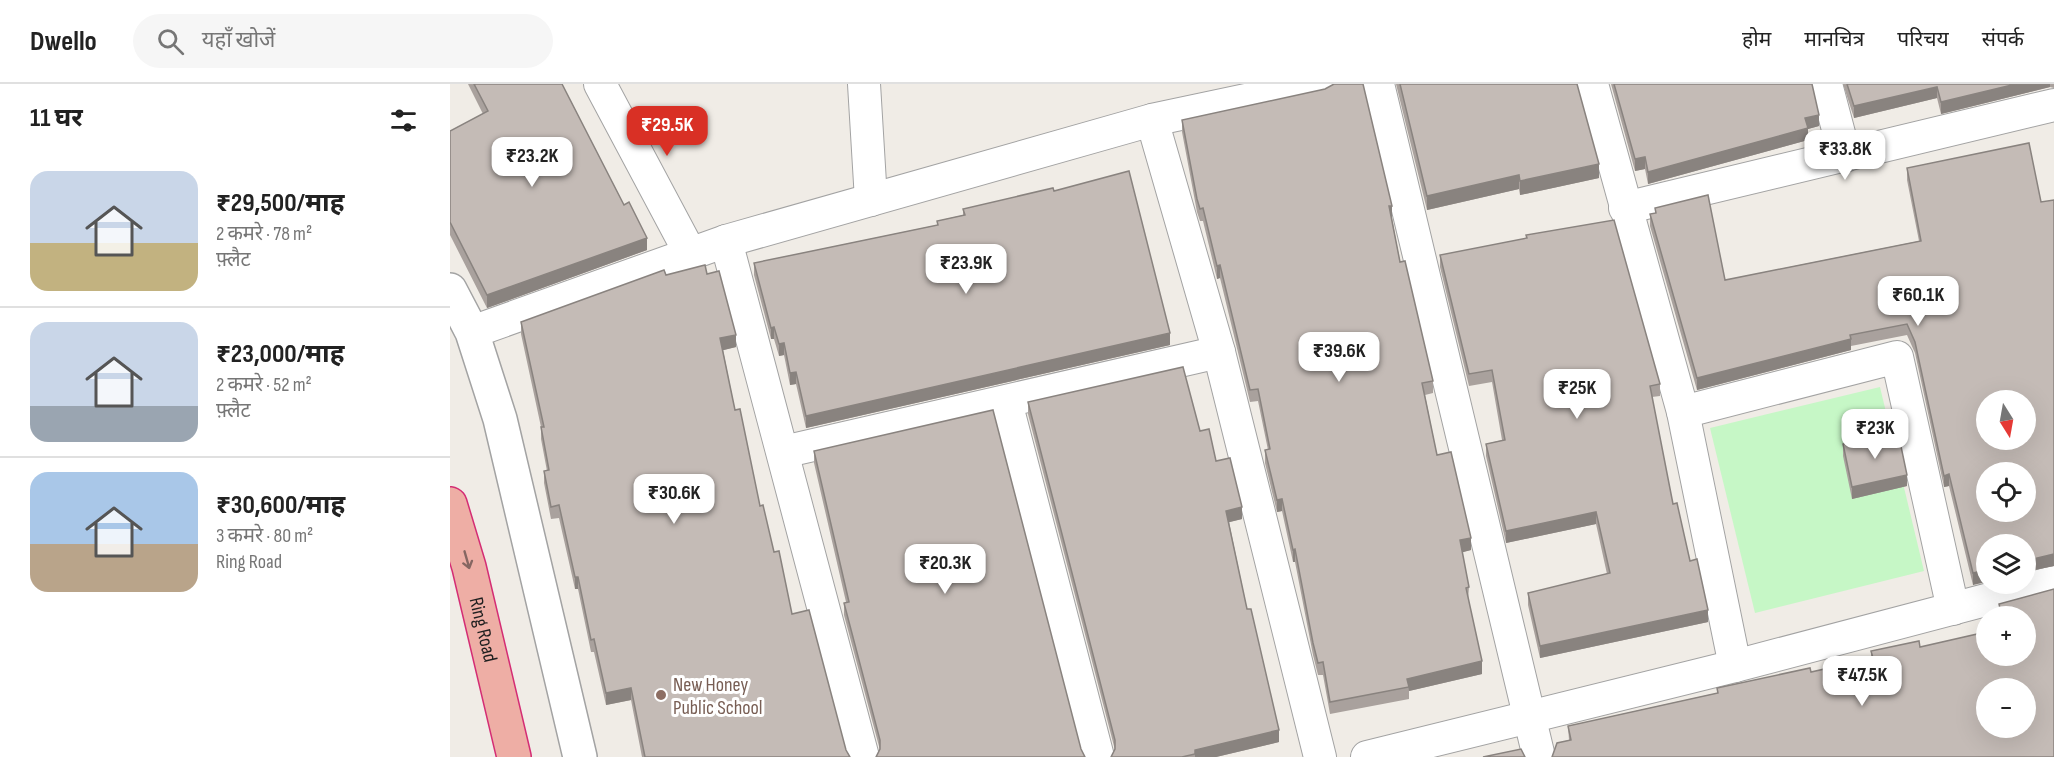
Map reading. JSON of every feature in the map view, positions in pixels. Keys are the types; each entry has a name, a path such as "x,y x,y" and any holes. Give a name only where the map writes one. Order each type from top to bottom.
{"highway":[{"name":"Ring Road","path":"450,504 469,567 514,757"}],"street":[{"path":"600,84 690,253"},
{"path":"864,84 871,200"},
{"path":"472,332 726,241 1152,120 1321,84"},
{"path":"1378,84 1527,717 1539,757"},
{"path":"1592,84 1683,412 1735,666"},
{"path":"1826,84 1845,156"},
{"path":"2052,84 2054,91"},
{"path":"1625,208 2054,105"},
{"path":"1152,120 1219,352 1320,757"},
{"path":"726,241 862,757"},
{"path":"450,290 472,332 500,418 580,757"},
{"path":"783,452 1219,352"},
{"path":"1683,412 1897,357 1953,609"},
{"path":"1006,402 1098,757"},
{"path":"1367,757 1735,666 2054,582"}],"green space":[{"path":"1880,387 1924,571 1755,613 1710,428"}],"building":[{"path":"474,84 562,84 624,205 629,202 647,238 487,295 450,222 450,131 488,111"},
{"path":"1334,84 1363,84 1392,206 1389,206 1400,262 1405,261 1433,381 1422,383 1437,455 1451,452 1471,538 1460,540 1469,587 1466,588 1482,661 1407,679 1409,687 1330,702 1323,662 1318,663 1313,643 1295,549 1293,550 1282,499 1277,500 1265,450 1270,449 1258,389 1250,390 1220,265 1217,266 1203,208 1200,209 1197,199 1182,120 1325,89"},
{"path":"1400,84 1577,84 1599,164 1520,181 1519,175 1427,196"},
{"path":"1614,84 1812,84 1819,115 1805,118 1808,128 1648,172 1645,157 1635,159"},
{"path":"1847,84 2016,84 1941,102 1937,87 1854,106"},
{"path":"2029,143 2041,202 2054,200 2054,554 2036,558 2036,534 1976,534 1976,572 1973,573 1949,474 1944,476 1915,342 1907,324 1850,335 1851,339 1697,378 1650,214 1656,213 1655,208 1708,195 1725,280 1921,241 1907,168"},
{"path":"1129,171 1170,333 806,416 796,372 790,373 784,343 779,344 774,327 771,328 754,263 938,225 937,221 965,215 963,209 1053,188 1054,191"},
{"path":"1614,220 1660,384 1650,386 1673,504 1677,503 1690,561 1697,559 1708,610 1540,646 1528,593 1610,573 1596,512 1506,531 1486,444 1505,440 1492,370 1469,374 1440,255 1527,238 1526,235"},
{"path":"705,265 707,274 719,271 736,335 720,338 735,410 740,409 760,506 763,505 774,552 779,551 792,614 809,610 846,750 850,757 645,757 631,688 606,693 594,639 591,640 578,577 575,577 559,505 551,507 544,471 549,470 541,427 544,427 521,322 664,270 666,275"},
{"path":"1183,367 1200,431 1209,429 1216,461 1230,458 1242,507 1226,511 1247,609 1251,609 1279,730 1195,750 1195,754 1182,757 1111,757 1115,749 1115,740 1028,402"},
{"path":"993,410 1081,749 1085,757 876,757 880,749 880,740 844,603 849,602 814,451"},
{"path":"1898,432 1907,475 1852,487 1843,444"},
{"path":"2054,589 2054,757 1552,757 1557,743 1571,740 1568,726 1718,693 1717,688 1810,668 1811,672 1873,658 1871,651 1919,641 1920,647 1976,634 1976,666 2036,666 2036,606 2000,606 1999,604"},
{"path":"1521,749 1525,757 1483,757"}],"place":[{"name":"New Honey Public School","path":"661,695"}]}
